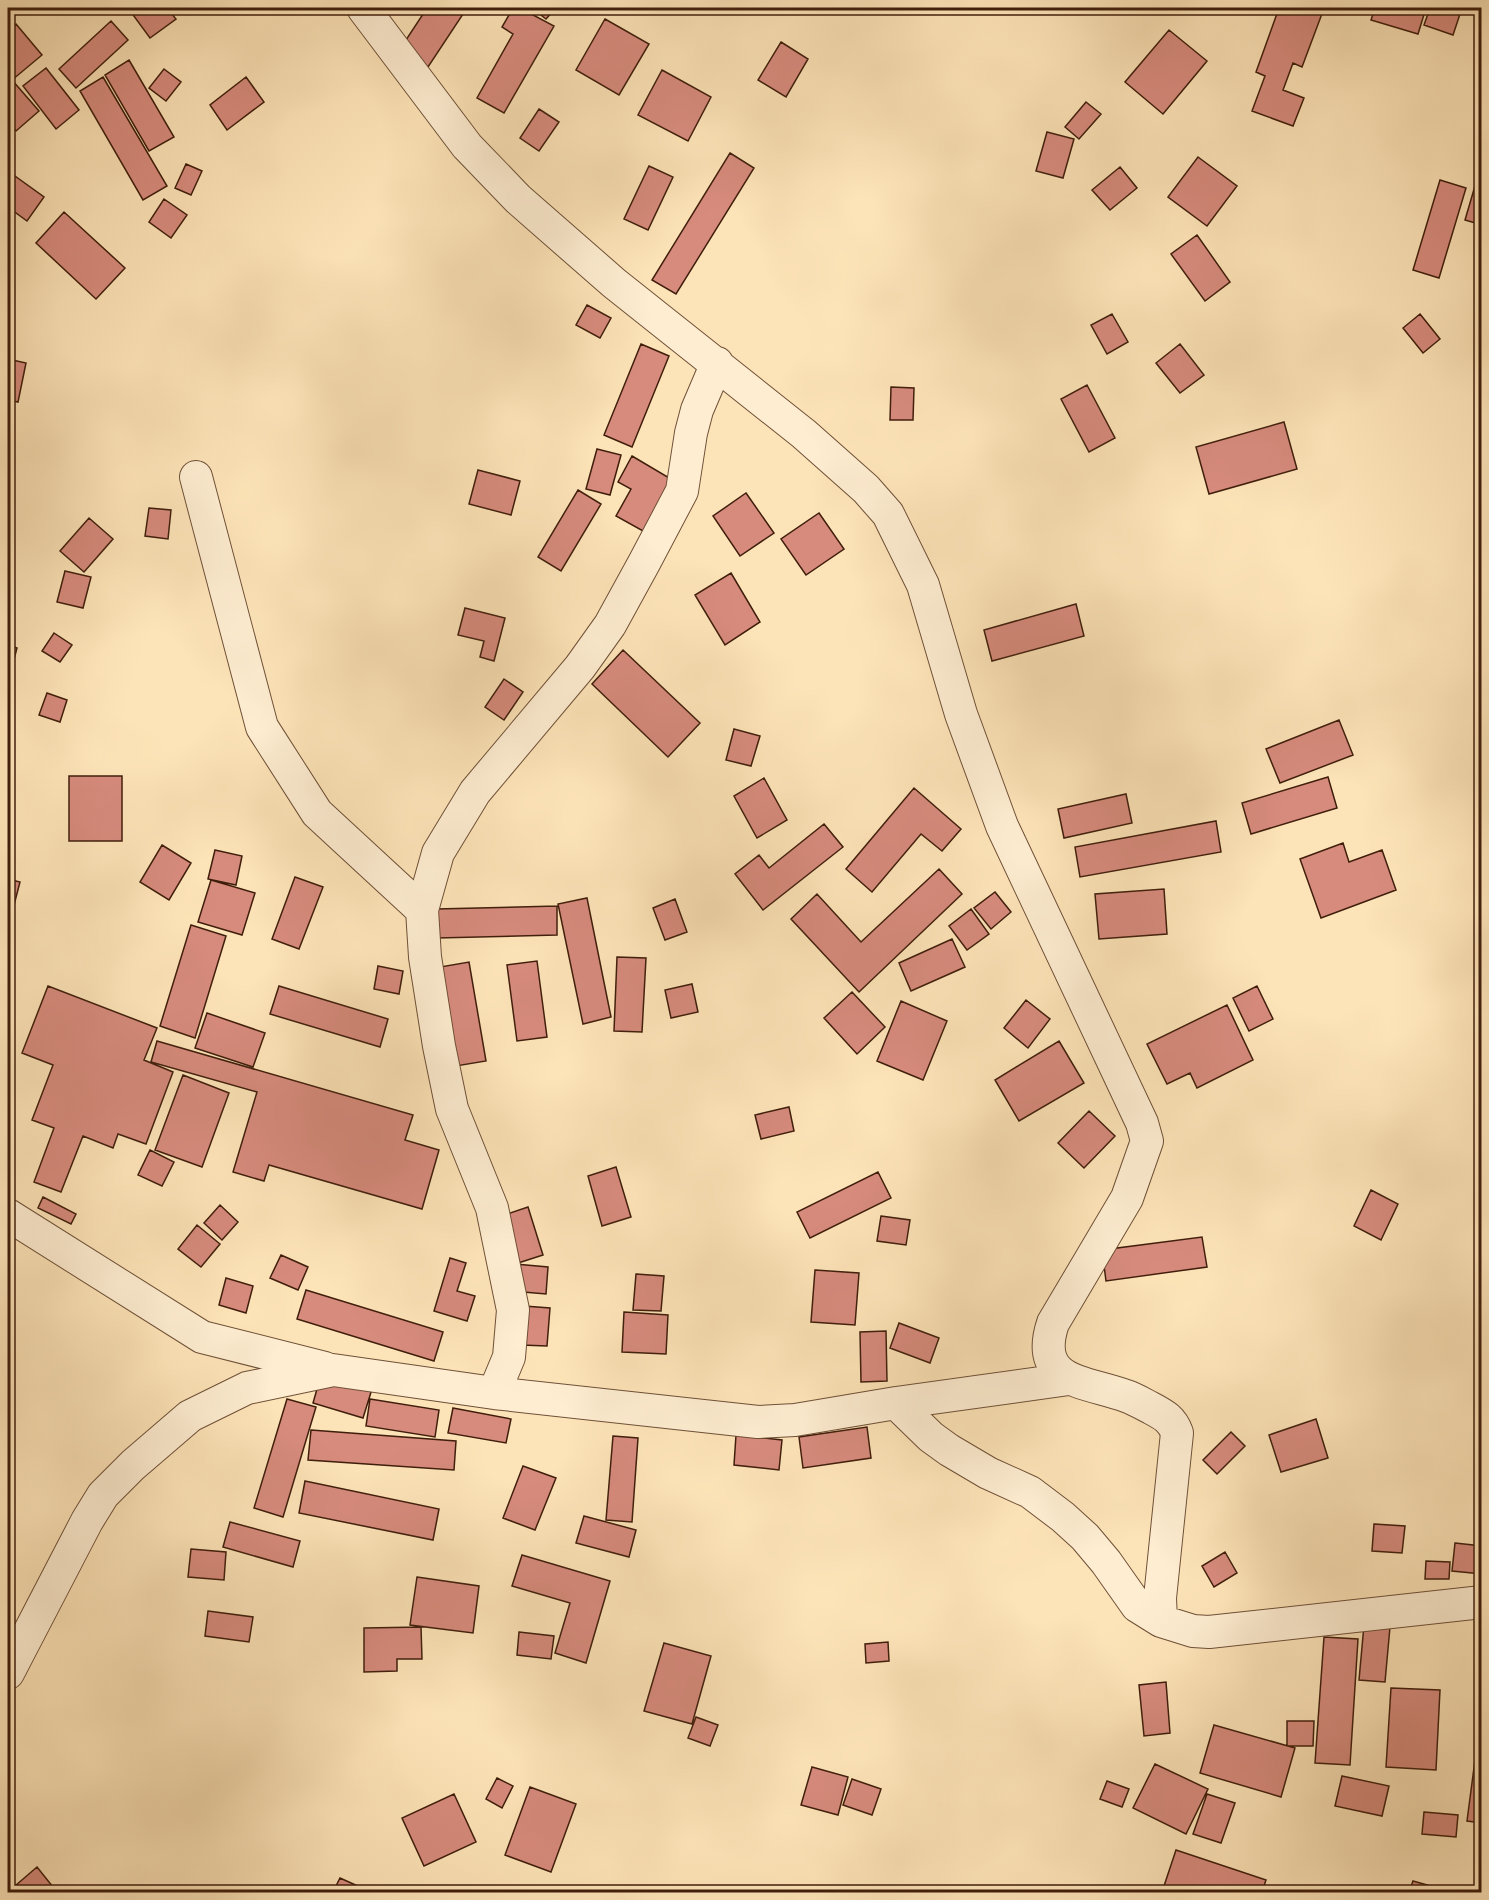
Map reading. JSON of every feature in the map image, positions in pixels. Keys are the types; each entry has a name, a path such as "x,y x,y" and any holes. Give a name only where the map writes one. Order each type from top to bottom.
{"street":[{"path":"363,8 467,146 518,199 614,283 804,434 866,489 888,514 923,585 961,714 1002,826 1142,1123 1147,1141 1127,1198 1053,1323 1048,1337 1049,1356 1055,1369 1069,1379 1128,1396 1167,1417 1173,1423 1177,1433 1160,1598 1161,1621"},
{"path":"494,1393 508,1357 513,1310 492,1208 452,1108 439,1046 425,957 422,910 438,853 475,792 580,667 610,625 644,563 682,491 697,410 717,363"},
{"path":"196,477 262,727 317,813 422,910"},
{"path":"8,1215 202,1337 333,1370 494,1393 758,1422 795,1420 896,1403 1069,1379"},
{"path":"8,1673 87,1521 103,1495 133,1465 190,1416 247,1388 333,1370"},
{"path":"896,1403 931,1437 949,1450 988,1473 1030,1492 1063,1517 1085,1537 1106,1562 1137,1606 1161,1621 1193,1631 1209,1632 1482,1602"}],"building":[{"path":"128,8 167,8 176,19 150,38"},
{"path":"427,8 467,8 428,67 400,49"},
{"path":"513,8 520,8 554,26 504,113 477,98 513,34 502,27"},
{"path":"532,8 556,8 546,19"},
{"path":"1279,8 1312,8 1323,11 1302,67 1293,63 1283,90 1304,98 1293,126 1252,111 1265,76 1256,72"},
{"path":"1375,8 1426,8 1418,34 1371,20"},
{"path":"1430,8 1462,8 1453,35 1424,25"},
{"path":"605,19 649,44 619,95 576,70"},
{"path":"111,21 128,40 76,88 59,69"},
{"path":"16,24 42,55 12,80 39,111 16,131 8,121 8,31"},
{"path":"1169,30 1207,61 1163,114 1125,82"},
{"path":"781,42 808,59 786,97 758,80"},
{"path":"129,60 174,137 149,151 105,75"},
{"path":"46,68 79,110 56,129 23,86"},
{"path":"164,69 181,82 166,101 149,88"},
{"path":"662,70 711,97 688,141 638,115"},
{"path":"103,77 167,186 143,200 80,91"},
{"path":"246,77 264,102 227,130 210,105"},
{"path":"1086,102 1101,114 1079,139 1065,127"},
{"path":"539,109 559,122 539,151 520,138"},
{"path":"1047,132 1074,139 1063,178 1036,171"},
{"path":"730,153 754,168 676,294 652,280"},
{"path":"1198,157 1237,186 1207,226 1168,197"},
{"path":"1482,162 1482,225 1465,220"},
{"path":"186,164 202,171 191,195 175,188"},
{"path":"649,166 673,177 648,230 624,219"},
{"path":"1120,167 1137,188 1110,210 1092,190"},
{"path":"8,171 44,197 27,221 8,207"},
{"path":"1440,180 1466,188 1439,278 1413,270"},
{"path":"164,199 187,215 171,238 149,222"},
{"path":"64,212 125,268 96,299 36,243"},
{"path":"1197,235 1230,282 1205,301 1171,254"},
{"path":"587,305 611,318 600,338 576,325"},
{"path":"1112,314 1128,342 1107,354 1091,325"},
{"path":"1420,314 1440,339 1423,353 1403,328"},
{"path":"641,344 669,356 632,447 604,435"},
{"path":"1180,344 1204,375 1180,393 1156,363"},
{"path":"8,359 26,363 18,402 8,400"},
{"path":"1087,385 1115,438 1089,452 1061,399"},
{"path":"891,387 914,388 913,420 890,420"},
{"path":"1284,422 1297,469 1209,494 1196,447"},
{"path":"597,449 621,455 610,495 586,489"},
{"path":"632,456 671,479 643,531 616,516 631,489 618,482"},
{"path":"478,470 520,481 511,515 469,504"},
{"path":"578,490 601,504 561,571 538,557"},
{"path":"746,493 774,533 740,556 713,516"},
{"path":"149,508 171,510 168,539 145,536"},
{"path":"819,513 844,549 806,575 781,539"},
{"path":"89,518 113,539 84,572 60,551"},
{"path":"65,571 91,577 83,608 57,602"},
{"path":"731,573 760,622 725,645 695,595"},
{"path":"1076,604 1084,636 992,661 984,630"},
{"path":"465,608 505,618 494,661 480,657 484,641 458,635"},
{"path":"54,633 72,645 60,662 42,651"},
{"path":"8,645 17,648 8,682"},
{"path":"623,650 700,723 668,757 592,684"},
{"path":"504,679 523,692 504,720 485,707"},
{"path":"47,693 67,700 60,722 39,715"},
{"path":"1339,720 1353,755 1280,783 1266,749"},
{"path":"734,729 760,736 751,766 726,760"},
{"path":"69,776 122,776 122,841 69,841"},
{"path":"1328,777 1337,808 1251,834 1242,803"},
{"path":"764,778 787,820 757,838 734,796"},
{"path":"914,788 961,829 942,851 921,834 872,892 846,869"},
{"path":"1126,794 1132,823 1064,838 1058,809"},
{"path":"8,797 11,798 8,820"},
{"path":"1216,821 1221,852 1080,877 1075,847"},
{"path":"824,824 843,847 763,910 735,874 759,855 769,868"},
{"path":"1343,843 1349,862 1382,850 1396,890 1321,918 1300,859"},
{"path":"162,845 191,863 169,900 140,882"},
{"path":"215,850 242,856 236,885 208,879"},
{"path":"939,869 962,894 859,992 791,919 817,894 861,942"},
{"path":"295,877 323,887 299,949 272,939"},
{"path":"8,879 20,882 13,909 8,908"},
{"path":"211,880 255,893 242,935 198,922"},
{"path":"1164,889 1167,934 1099,939 1095,894"},
{"path":"995,892 1011,912 991,929 974,908"},
{"path":"587,898 611,1017 583,1024 558,904"},
{"path":"675,899 687,932 665,940 653,908"},
{"path":"557,906 557,935 437,938 436,909"},
{"path":"971,909 989,934 967,950 949,926"},
{"path":"191,925 226,936 195,1038 160,1026"},
{"path":"952,939 965,967 911,991 899,963"},
{"path":"617,957 646,958 642,1032 614,1031"},
{"path":"537,961 547,1037 517,1041 507,965"},
{"path":"469,962 486,1061 456,1066 440,967"},
{"path":"378,966 403,971 399,994 374,989"},
{"path":"692,984 698,1012 671,1018 665,990"},
{"path":"48,986 157,1028 144,1060 173,1072 146,1144 118,1134 113,1148 83,1136 61,1192 34,1182 54,1128 32,1120 53,1065 22,1053"},
{"path":"279,986 388,1019 380,1047 270,1014"},
{"path":"1257,986 1273,1019 1249,1031 1233,998"},
{"path":"852,992 885,1027 857,1054 824,1018"},
{"path":"1026,1000 1050,1019 1028,1048 1004,1028"},
{"path":"901,1001 947,1021 923,1080 877,1061"},
{"path":"1227,1005 1253,1060 1197,1088 1190,1073 1167,1084 1147,1044"},
{"path":"207,1013 265,1033 253,1067 195,1048"},
{"path":"157,1041 413,1115 405,1140 439,1150 422,1209 269,1165 264,1181 233,1172 257,1092 151,1062"},
{"path":"1059,1041 1084,1083 1019,1121 995,1080"},
{"path":"183,1075 229,1093 202,1167 155,1150"},
{"path":"789,1107 794,1131 761,1139 755,1115"},
{"path":"1089,1111 1115,1136 1084,1168 1058,1143"},
{"path":"150,1150 174,1162 162,1186 138,1175"},
{"path":"616,1167 631,1217 602,1226 588,1176"},
{"path":"878,1172 891,1198 810,1238 797,1212"},
{"path":"1371,1190 1398,1204 1381,1240 1354,1226"},
{"path":"43,1197 76,1214 71,1224 38,1208"},
{"path":"220,1205 238,1222 222,1240 204,1223"},
{"path":"528,1207 543,1255 515,1264 501,1216"},
{"path":"881,1216 910,1220 906,1245 877,1241"},
{"path":"197,1225 220,1244 201,1267 178,1249"},
{"path":"1202,1237 1207,1267 1106,1281 1102,1250"},
{"path":"281,1255 308,1267 298,1290 270,1278"},
{"path":"450,1258 466,1263 457,1291 475,1296 467,1321 434,1311"},
{"path":"515,1264 548,1267 546,1294 512,1291"},
{"path":"815,1270 859,1273 855,1325 811,1322"},
{"path":"636,1274 664,1276 661,1311 633,1310"},
{"path":"226,1278 253,1286 246,1313 219,1305"},
{"path":"306,1290 443,1332 434,1361 297,1319"},
{"path":"524,1306 550,1308 547,1346 521,1345"},
{"path":"624,1312 668,1315 666,1354 622,1352"},
{"path":"899,1323 939,1338 930,1363 890,1348"},
{"path":"886,1331 887,1381 861,1382 860,1332"},
{"path":"321,1375 372,1389 363,1418 313,1403"},
{"path":"287,1399 316,1407 283,1517 254,1508"},
{"path":"370,1399 439,1410 435,1437 366,1426"},
{"path":"453,1408 511,1419 506,1443 448,1433"},
{"path":"1316,1419 1328,1458 1281,1472 1269,1435"},
{"path":"867,1427 871,1458 803,1468 799,1437"},
{"path":"311,1430 456,1441 454,1470 308,1460"},
{"path":"1231,1432 1245,1446 1217,1474 1203,1460"},
{"path":"736,1435 782,1440 779,1470 734,1465"},
{"path":"613,1436 638,1438 632,1522 606,1520"},
{"path":"523,1466 556,1478 535,1530 503,1518"},
{"path":"305,1481 439,1509 433,1540 299,1513"},
{"path":"584,1516 636,1530 629,1557 576,1543"},
{"path":"230,1522 300,1541 293,1567 223,1547"},
{"path":"1374,1524 1405,1526 1402,1553 1372,1551"},
{"path":"1455,1543 1482,1546 1482,1574 1452,1571"},
{"path":"191,1549 226,1552 224,1580 188,1577"},
{"path":"1225,1552 1237,1573 1214,1587 1202,1566"},
{"path":"522,1555 610,1581 586,1663 555,1653 570,1603 512,1586"},
{"path":"1426,1561 1450,1562 1449,1579 1425,1579"},
{"path":"417,1577 479,1586 473,1633 410,1625"},
{"path":"208,1611 253,1617 249,1642 205,1636"},
{"path":"1477,1622 1482,1622 1482,1648 1478,1648"},
{"path":"1364,1625 1390,1627 1385,1682 1359,1680"},
{"path":"421,1627 422,1659 397,1659 397,1671 364,1672 364,1628"},
{"path":"519,1632 554,1636 551,1659 517,1655"},
{"path":"1324,1637 1358,1639 1350,1765 1315,1763"},
{"path":"888,1642 889,1661 866,1663 865,1644"},
{"path":"664,1643 711,1656 692,1724 644,1711"},
{"path":"1166,1682 1170,1733 1144,1736 1139,1685"},
{"path":"1391,1688 1440,1690 1436,1770 1386,1767"},
{"path":"696,1717 718,1725 710,1746 688,1738"},
{"path":"1287,1721 1314,1721 1313,1746 1287,1746"},
{"path":"1214,1725 1295,1748 1281,1797 1200,1773"},
{"path":"1475,1760 1482,1760 1482,1823 1467,1821"},
{"path":"1155,1764 1208,1789 1186,1834 1133,1808"},
{"path":"812,1767 848,1777 838,1815 801,1805"},
{"path":"1342,1776 1389,1786 1382,1816 1335,1806"},
{"path":"497,1778 513,1786 502,1808 486,1799"},
{"path":"852,1779 881,1789 872,1815 843,1805"},
{"path":"1107,1781 1129,1789 1122,1807 1100,1799"},
{"path":"530,1787 576,1804 551,1872 505,1855"},
{"path":"454,1794 476,1842 424,1866 402,1818"},
{"path":"1207,1794 1235,1803 1221,1843 1193,1834"},
{"path":"1424,1812 1458,1815 1456,1837 1422,1834"},
{"path":"1482,1834 1482,1852 1476,1851"},
{"path":"1176,1850 1266,1880 1262,1892 1162,1892"},
{"path":"37,1867 57,1892 8,1892"},
{"path":"340,1878 371,1892 333,1892"},
{"path":"1413,1881 1452,1892 1409,1892"}]}
